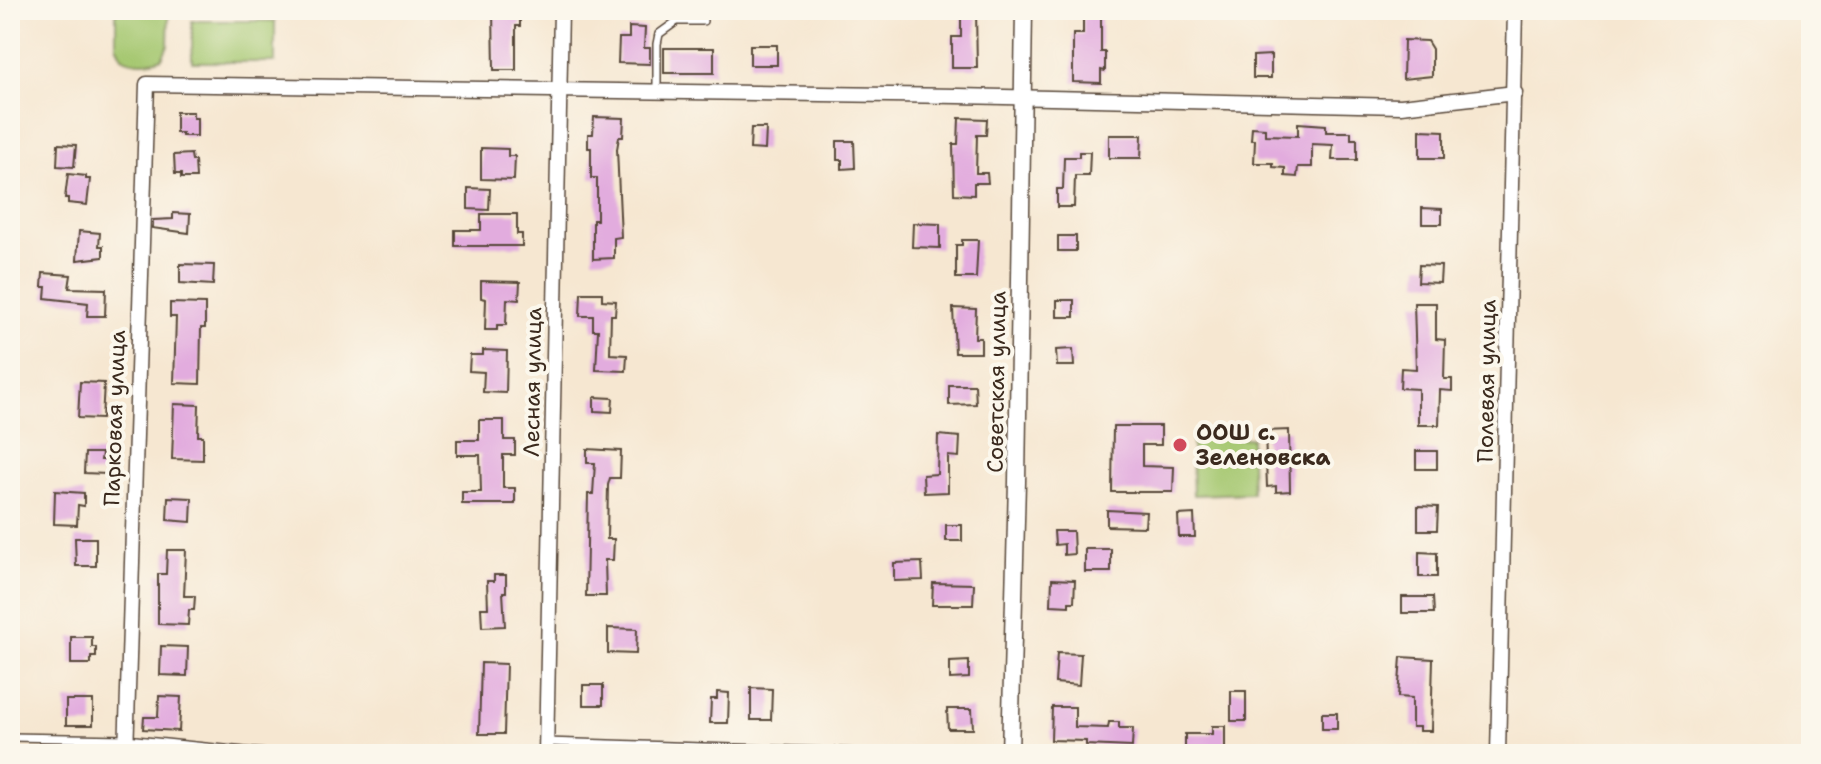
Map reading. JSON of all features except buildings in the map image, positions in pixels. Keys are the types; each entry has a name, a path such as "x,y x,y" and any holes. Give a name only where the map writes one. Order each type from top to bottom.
{"street":[{"name":"Лесная улица","path":"546,748 561,10"},
{"name":"Советская улица","path":"1010,754 1024,10"},
{"name":"Полевая улица","path":"1498,752 1515,10"},
{"name":"Парковая улица","path":"126,747 147,84 559,91"},
{"path":"559,91 1401,106 1515,93"}],"lane":[{"path":"657,92 659,34 677,21 703,21"},
{"path":"10,737 126,747 265,753 465,754"},
{"path":"546,748 916,754"},
{"path":"1480,754 1498,752"}],"green space":[{"path":"116,10 169,10 168,45 162,58 142,62 122,57 116,45"},
{"path":"192,21 275,21 275,62 192,62"},
{"path":"1251,438 1251,457 1193,459 1192,440"},
{"path":"1251,459 1252,493 1193,495 1192,461"}],"place":[{"name":"ООШ с. Зеленовска","path":"1180,445"}]}
